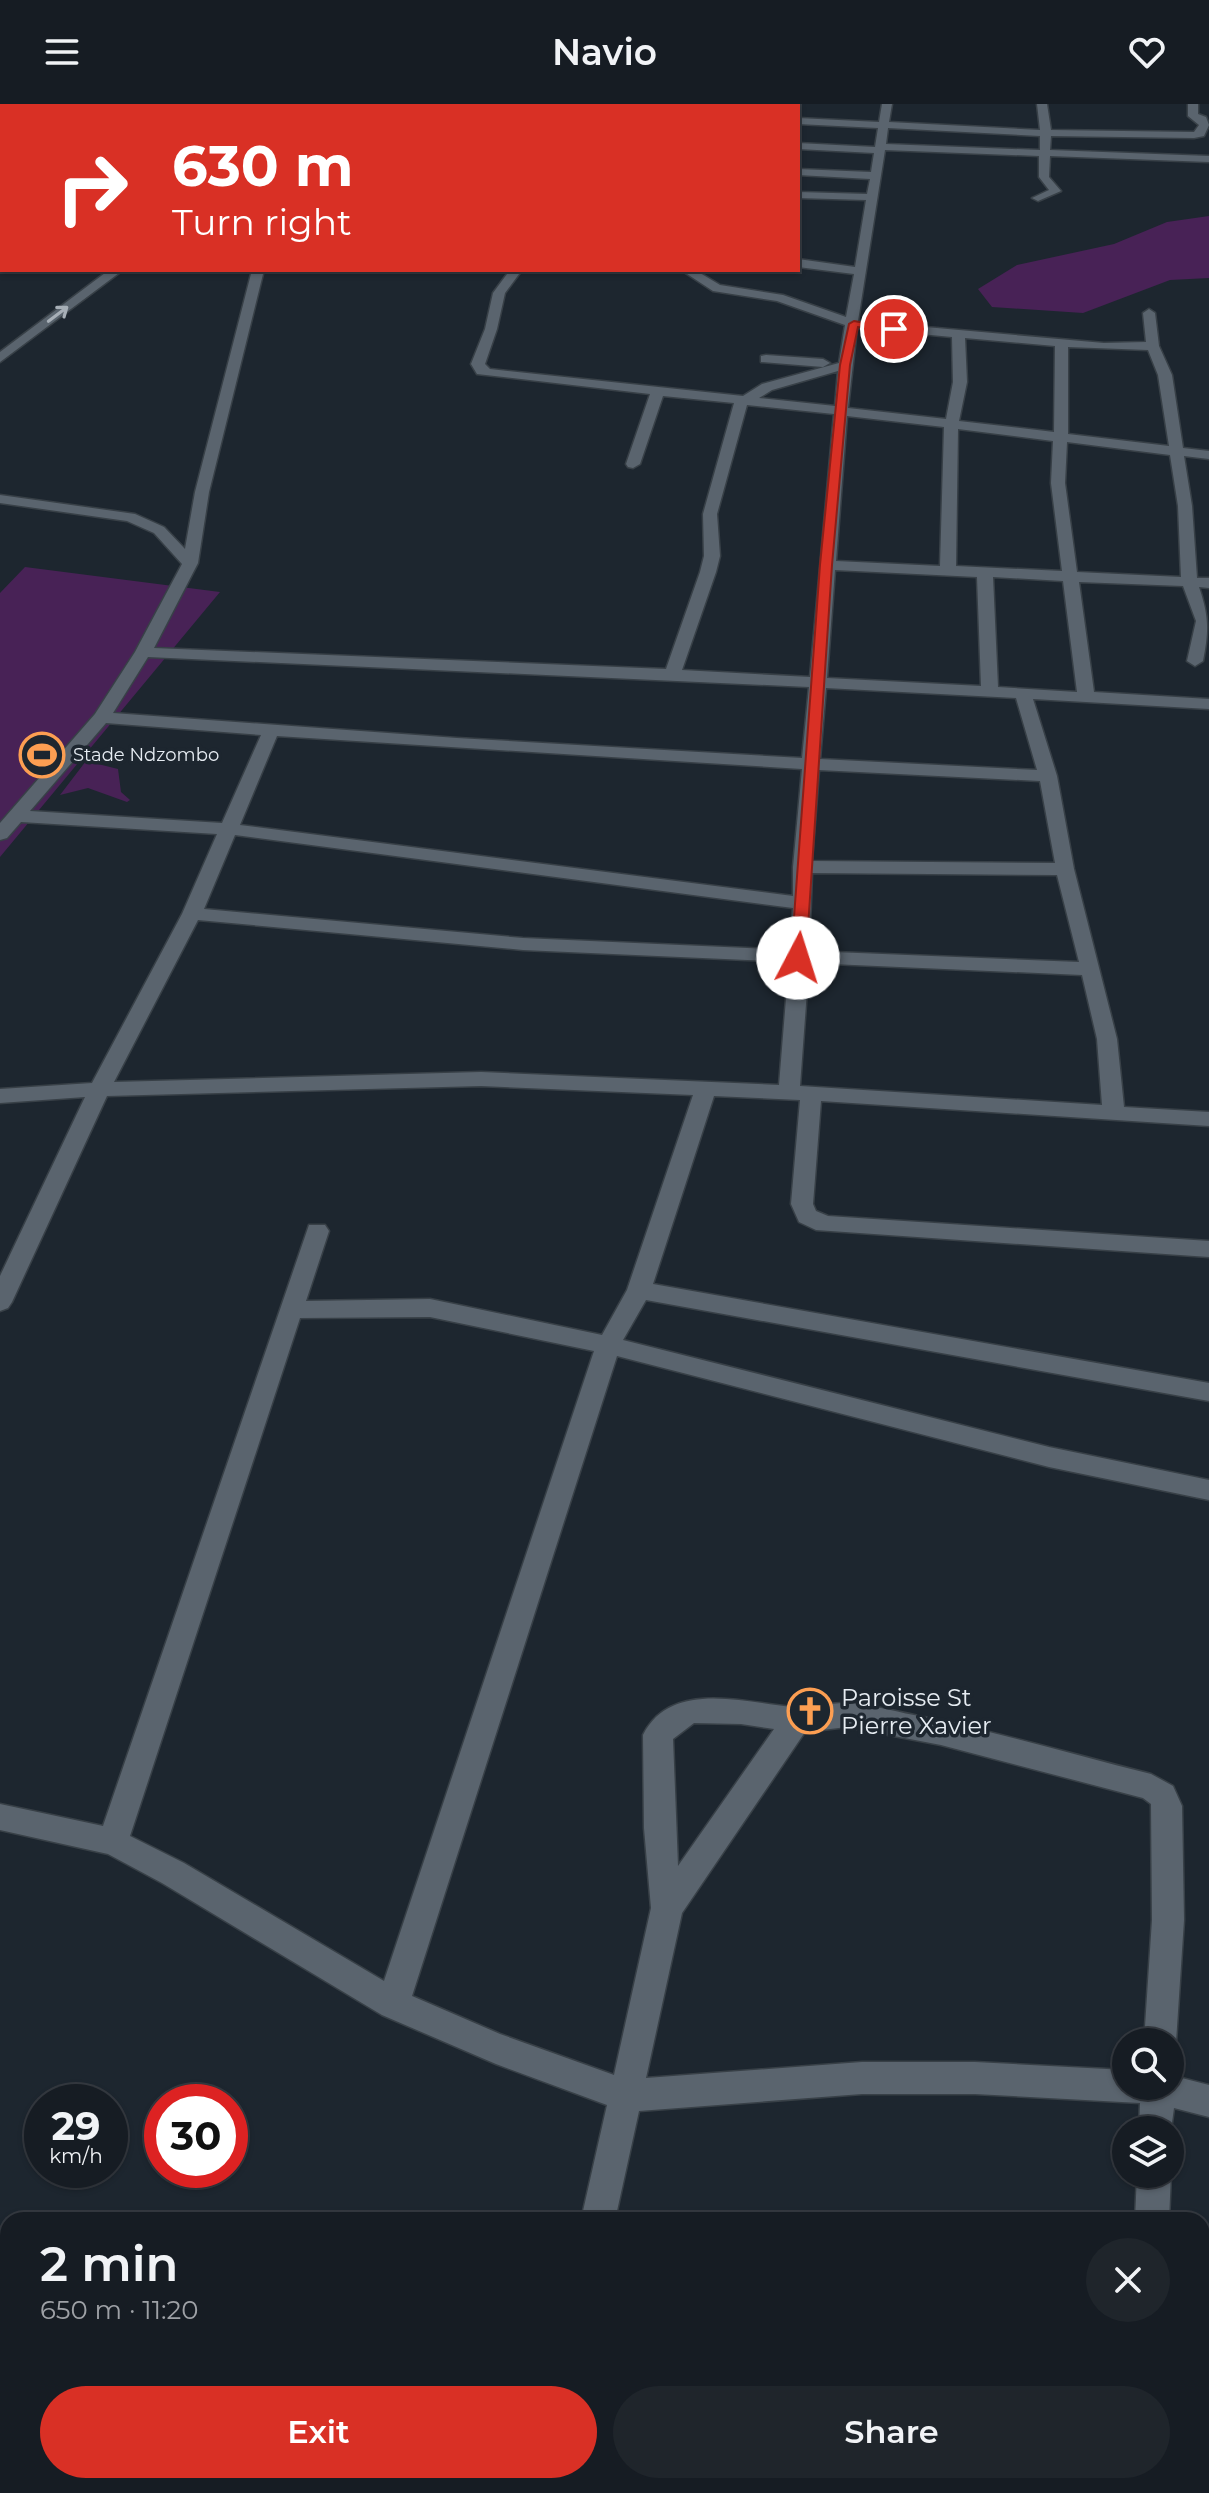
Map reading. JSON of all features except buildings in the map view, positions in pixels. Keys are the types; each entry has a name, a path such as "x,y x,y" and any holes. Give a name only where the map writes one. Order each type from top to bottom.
{"street":[{"path":"887,104 845,365 802,867 803,903 798,958 802,1204 807,1216 824,1224 1209,1249"},
{"path":"1038,198 1056,191 1044,177 1047,153 1043,133 1046,118 1042,104"},
{"path":"800,121 1043,133 1194,135 1200,134 1204,125 1202,119 1193,116 1193,104"},
{"path":"800,146 1209,159"},
{"path":"800,172 877,176"},
{"path":"800,195 874,197"},
{"path":"800,263 859,271"},
{"path":"0,342 93,272"},
{"path":"0,358 114,272"},
{"path":"0,834 102,717 143,652 190,563 202,492 257,272"},
{"path":"515,272 499,293 491,329 478,364 482,371 488,373 1209,455"},
{"path":"690,272 717,288 779,298 854,324 1104,347 1153,346"},
{"path":"1149,313 1153,346 1165,375 1185,506 1189,582 1204,621 1195,661"},
{"path":"948,569 951,426 960,382 958,333"},
{"path":"1061,342 1058,483 1086,697"},
{"path":"766,359 845,365"},
{"path":"672,674 708,572 712,556 710,514 743,401 767,387 845,365"},
{"path":"490,391 530,379"},
{"path":"633,464 657,393"},
{"path":"0,499 130,517 159,530 190,563"},
{"path":"826,565 1209,583"},
{"path":"985,572 990,692"},
{"path":"143,652 672,674 1209,704"},
{"path":"1023,695 1048,776 1065,869 1107,1039 1114,1115"},
{"path":"102,717 271,731 811,765 1048,776"},
{"path":"0,1302 6,1276 99,1089 192,914 271,731"},
{"path":"17,816 230,829 803,903"},
{"path":"802,867 1065,869"},
{"path":"192,914 509,943 1091,969"},
{"path":"0,1096 99,1089 481,1079 800,1092 1209,1119"},
{"path":"393,2004 608,1345 639,1290 705,1090"},
{"path":"113,1842 317,1231"},
{"path":"639,1290 1209,1392"},
{"path":"293,1310 430,1308 608,1345 1049,1457 1209,1490"},
{"path":"600,2212 667,1908 659,1828 658,1735 672,1721 690,1711 741,1712 797,1720 831,1714 847,1715 941,1733 1151,1787 1162,1795 1167,1806 1168,1920 1161,2028"},
{"path":"667,1908 797,1720"},
{"path":"0,1817 113,1842 173,1873 393,2004 496,2048 627,2096 862,2078 975,2078 1112,2085"},
{"path":"1184,2094 1209,2101"},
{"path":"1152,2212 1153,2188"}],"shaded area":[{"path":"1209,216 1209,278 1170,280 1083,313 992,307 978,289 1017,265 1114,244 1167,222"},
{"name":"Stade Ndzombo","path":"25,567 220,592 0,857 0,593"},
{"path":"86,761 118,769 121,792 130,800 127,802 88,788 60,795"}],"place":[{"name":"Stade Ndzombo","path":"42,755"},
{"name":"Paroisse St Pierre Xavier","path":"810,1711"}],"route":[{"path":"798,958 803,903 802,867 845,365 854,324 894,329"}]}
